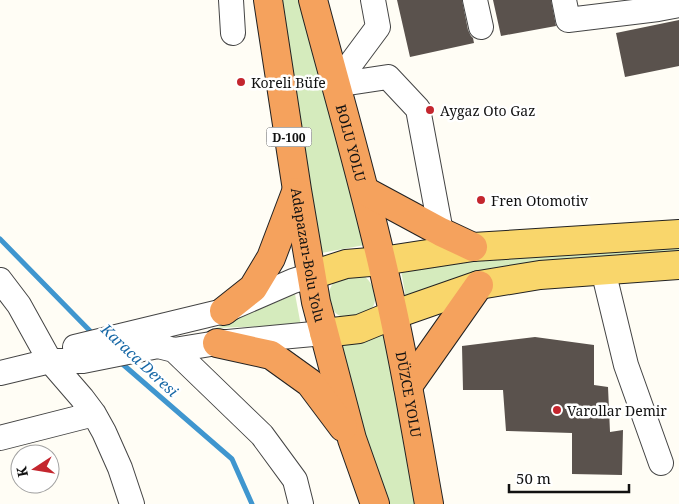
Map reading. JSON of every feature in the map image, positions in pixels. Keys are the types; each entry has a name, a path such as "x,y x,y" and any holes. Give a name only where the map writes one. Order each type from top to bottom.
{"highway":[{"path":"254,0 282,90"},
{"name":"Adapazarı-Bolu Yolu","path":"268,0 316,302 352,439 374,504"},
{"name":"BOLU YOLU","path":"313,0 365,191 385,274"},
{"path":"224,311 253,288 271,258 297,190"},
{"path":"365,191 473,247"},
{"name":"DÜZCE YOLU","path":"385,274 408,386 429,504"},
{"path":"408,386 479,285"},
{"path":"217,343 271,355 310,383 352,439"}],"main road":[{"path":"312,275 346,264 385,274 473,247 679,234"},
{"path":"324,333 360,329 393,315 479,285 540,275 679,265"}],"street":[{"path":"231,0 233,33"},
{"path":"335,85 378,27 373,0"},
{"path":"475,0 481,27"},
{"path":"564,0 568,20 664,4"},
{"path":"335,85 388,77 418,109 441,232"},
{"path":"603,270 626,365 661,463"},
{"path":"0,373 67,357 139,332 224,311 293,281 312,275"},
{"path":"0,280 20,306 67,357 82,398 94,414 113,450 132,504"},
{"path":"67,357 324,333"},
{"path":"166,348 262,435 295,480 301,504"},
{"path":"0,438 94,414"}],"green space":[{"path":"282,0 300,0 341,153 370,244 316,254"},
{"path":"679,245 679,254 406,299 401,270 471,262"},
{"path":"364,276 371,284 375,294 374,305 366,314 352,317 338,315 332,309 328,298 329,291 336,279"},
{"path":"295,294 301,326 216,328"},
{"path":"387,333 396,379 402,436 415,504 386,504 335,347"}],"building":[{"path":"397,0 462,0 468,30 474,43 410,57"},
{"path":"493,0 551,0 556,26 501,36"},
{"path":"679,20 679,66 625,77 616,33"},
{"name":"Varollar Demir","path":"535,337 594,345 594,385 608,387 610,432 623,430 622,475 572,474 572,433 506,431 503,390 463,390 462,346"}],"waterway":[{"name":"Karaca Deresi","path":"0,239 94,335"},
{"name":"Karaca Deresi","path":"119,361 232,459 252,504"}],"place":[{"name":"Koreli Büfe","path":"241,82"},
{"name":"Aygaz Oto Gaz","path":"430,110"},
{"name":"Fren Otomotiv","path":"481,200"},
{"name":"Varollar Demir","path":"557,410"}]}
